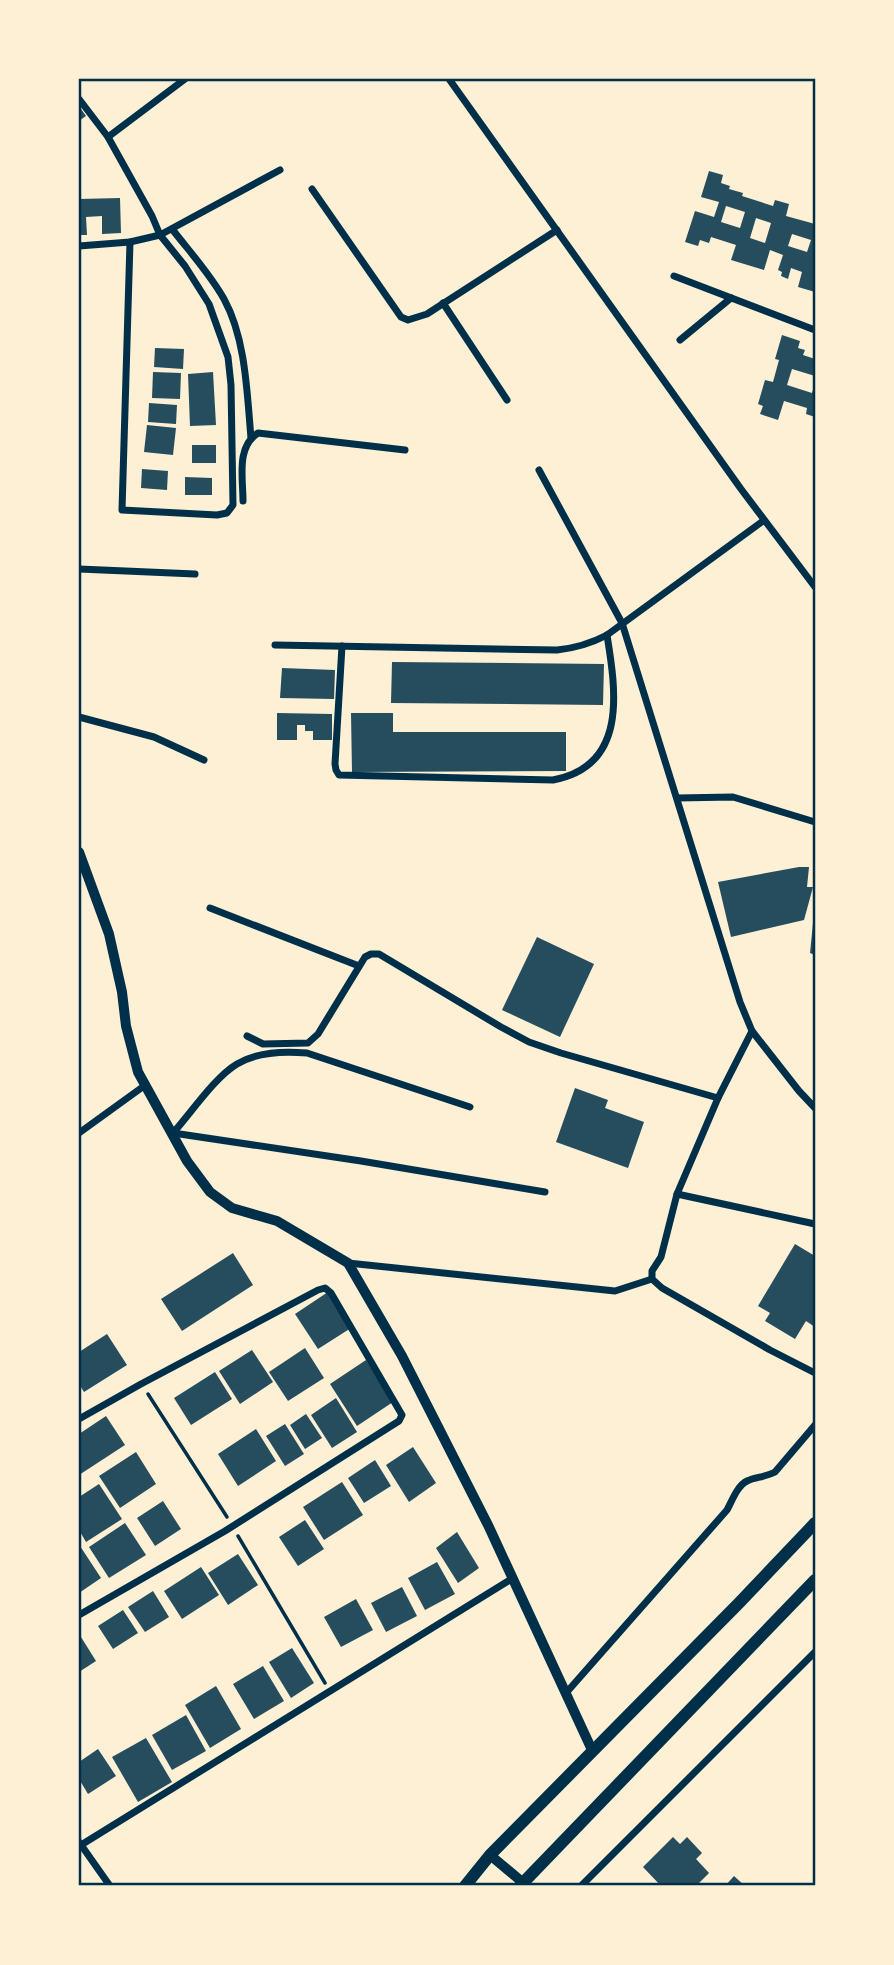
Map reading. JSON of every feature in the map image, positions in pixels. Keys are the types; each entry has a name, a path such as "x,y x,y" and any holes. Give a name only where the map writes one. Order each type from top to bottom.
{"main road":[{"path":"465,1886 490,1855 815,1523"},
{"path":"524,1885 815,1580"}],"street":[{"path":"108,137 185,79"},
{"path":"449,79 650,364 815,587"},
{"path":"79,99 108,137 160,235 185,266 209,304 228,357 233,505 227,513 218,515 122,510 130,242"},
{"path":"79,246 130,242 160,235 280,170"},
{"path":"312,189 401,317 408,320 426,314 557,230"},
{"path":"172,229 225,301 245,365 251,438"},
{"path":"674,276 815,330"},
{"path":"680,340 731,298"},
{"path":"443,303 507,400"},
{"path":"243,501 243,455 246,444 258,433 405,450"},
{"path":"539,470 622,623 740,1002 752,1031 815,1108"},
{"path":"275,645 557,650 578,648 607,635 764,521"},
{"path":"79,569 195,573"},
{"path":"342,646 335,764 339,775 553,780 569,778 593,760 605,745 612,727 615,691 607,635"},
{"path":"79,717 154,737 204,760"},
{"path":"677,799 733,797 815,822"},
{"path":"79,852 82,870 101,909 116,961 126,1026 144,1086 187,1161 210,1192 232,1208 277,1221 348,1263 615,1291 653,1279"},
{"path":"210,908 359,966"},
{"path":"247,1036 263,1044 308,1043 318,1034 365,957 379,954 529,1042 718,1098"},
{"path":"752,1031 718,1098 677,1194 661,1257 652,1271 653,1279 662,1288 815,1373"},
{"path":"173,1133 226,1072 239,1062 286,1051 307,1053 470,1107"},
{"path":"79,1133 144,1086"},
{"path":"173,1133 545,1192"},
{"path":"677,1194 815,1224"},
{"path":"348,1263 402,1356 513,1578 592,1750"},
{"path":"79,1419 325,1288 331,1293 401,1411 402,1418 225,1531 79,1615"},
{"path":"566,1693 727,1510 740,1488 746,1482 775,1472 815,1425"},
{"path":"110,1886 80,1843 513,1578"},
{"path":"581,1886 815,1652"},
{"path":"490,1855 524,1885"}],"building":[{"path":"79,106 86,116 79,121"},
{"path":"709,171 723,175 721,183 730,186 729,189 743,193 742,196 773,206 775,200 789,204 786,216 815,224 815,292 798,287 802,272 791,268 788,279 781,276 782,272 778,270 783,255 770,250 764,270 731,260 736,245 711,237 709,243 700,240 698,246 685,242 695,211 714,217 719,202 701,197","holes":["726,206 745,212 740,228 721,222","756,218 771,223 765,243 750,238","792,234 811,240 807,252 788,246"]},
{"path":"120,198 121,233 102,234 102,216 86,217 87,235 79,235 79,199"},
{"path":"782,335 800,341 798,348 805,350 803,355 815,359 815,376 792,369 787,385 812,393 815,383 815,417 806,414 807,408 784,401 778,420 760,414 763,406 758,404 765,380 773,382 779,360 775,359"},
{"path":"155,348 184,349 183,369 154,367"},
{"path":"153,372 181,373 180,399 152,398"},
{"path":"213,372 216,425 190,426 188,374"},
{"path":"149,403 177,405 176,424 148,422"},
{"path":"147,425 176,428 173,455 144,452"},
{"path":"192,445 216,445 216,463 192,463"},
{"path":"142,469 168,471 167,490 141,488"},
{"path":"185,477 212,478 212,495 185,495"},
{"path":"392,662 604,664 603,705 391,703"},
{"path":"282,668 335,670 334,699 280,698"},
{"path":"277,713 332,714 332,740 313,740 313,731 305,731 305,725 297,725 297,740 277,740"},
{"path":"351,713 393,713 393,732 566,732 566,771 352,772"},
{"path":"809,867 807,887 813,887 804,920 731,937 718,882"},
{"path":"815,923 815,955 810,953"},
{"path":"537,937 594,964 560,1037 502,1010"},
{"path":"575,1088 608,1100 605,1108 644,1122 628,1168 556,1142"},
{"path":"795,1244 815,1256 815,1327 806,1321 795,1339 765,1321 770,1313 758,1306"},
{"path":"233,1253 253,1285 182,1331 161,1299"},
{"path":"328,1292 351,1328 318,1349 295,1314"},
{"path":"107,1334 127,1365 84,1392 79,1384 79,1352"},
{"path":"305,1348 324,1378 288,1401 269,1372"},
{"path":"252,1350 273,1382 240,1404 219,1371"},
{"path":"366,1360 393,1402 357,1426 330,1384"},
{"path":"215,1372 232,1399 191,1425 174,1398"},
{"path":"336,1398 357,1432 332,1448 311,1415"},
{"path":"306,1414 322,1438 305,1449 290,1425"},
{"path":"106,1416 125,1445 79,1475 79,1434"},
{"path":"285,1424 304,1454 285,1466 266,1436"},
{"path":"256,1429 276,1461 238,1486 218,1454"},
{"path":"413,1447 436,1483 409,1502 386,1465"},
{"path":"136,1452 156,1484 120,1508 99,1476"},
{"path":"375,1460 391,1486 364,1503 348,1478"},
{"path":"342,1482 363,1515 324,1540 303,1507"},
{"path":"99,1484 122,1519 86,1542 79,1530 79,1497"},
{"path":"163,1501 181,1529 155,1546 137,1518"},
{"path":"305,1520 324,1549 298,1566 279,1537"},
{"path":"125,1523 146,1555 109,1578 89,1547"},
{"path":"457,1532 479,1568 458,1583 436,1548"},
{"path":"79,1547 101,1578 79,1593"},
{"path":"238,1554 258,1585 228,1605 208,1573"},
{"path":"437,1562 455,1594 425,1610 408,1578"},
{"path":"201,1567 219,1595 182,1619 164,1591"},
{"path":"402,1587 417,1616 386,1632 371,1603"},
{"path":"153,1591 169,1617 145,1632 128,1607"},
{"path":"356,1599 373,1630 341,1647 324,1617"},
{"path":"123,1610 138,1633 113,1649 98,1626"},
{"path":"81,1637 96,1661 79,1672 79,1639"},
{"path":"292,1648 314,1683 291,1698 269,1662"},
{"path":"263,1666 284,1701 254,1719 233,1684"},
{"path":"216,1686 241,1729 210,1748 185,1705"},
{"path":"186,1715 206,1751 172,1770 152,1735"},
{"path":"146,1738 172,1782 138,1802 112,1757"},
{"path":"98,1749 116,1776 88,1794 79,1779 79,1762"},
{"path":"673,1837 680,1844 687,1837 702,1853 696,1859 709,1873 696,1886 661,1886 643,1867"},
{"path":"734,1876 745,1886 725,1886"}]}
